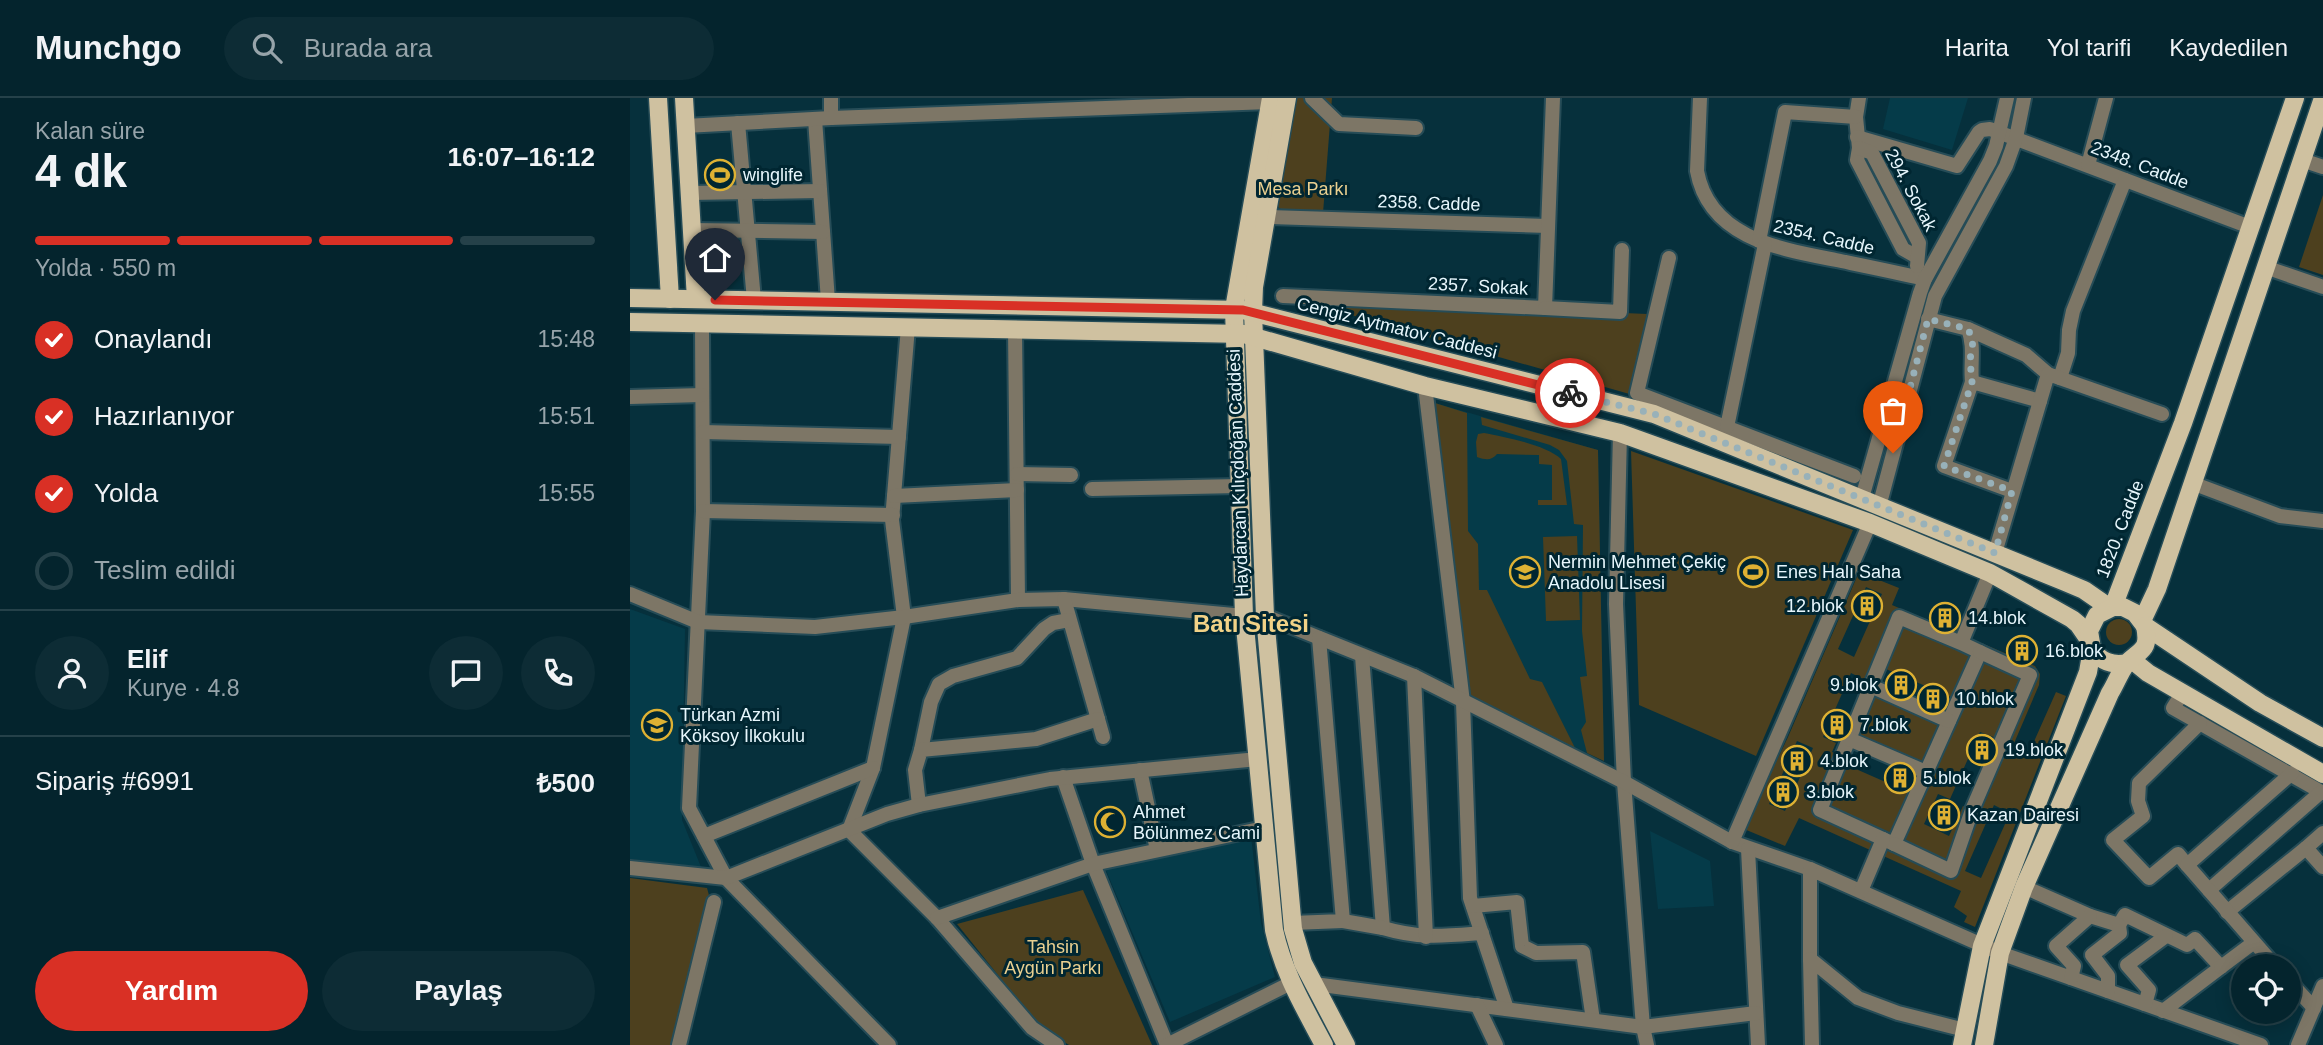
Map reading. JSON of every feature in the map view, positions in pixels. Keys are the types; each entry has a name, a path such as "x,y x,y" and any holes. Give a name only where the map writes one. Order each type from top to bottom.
{"main road":[{"path":"658,98 670,299"},
{"path":"684,98 696,299"},
{"name":"1820. Cadde","path":"1964,1037 1982,946 2088,671 2091,623 2097,615 2111,608 2183,423 2295,98"},
{"path":"1984,1045 2000,953 2024,887 2110,693 2145,644 2143,624 2323,98"},
{"name":"Haydarcan Kılıçdoğan Caddesi","path":"1276,99 1267,217 1254,287 1253,312 1265,616 1292,923 1298,953 1346,1045"},
{"name":"Haydarcan Kılıçdoğan Caddesi","path":"1276,99 1234,309 1244,616 1274,930 1278,950 1291,983 1324,1045"},
{"name":"Cengiz Aytmatov Caddesi","path":"630,298 1234,309 1654,414 1792,461 1879,507 2084,590 2111,608 2132,611 2143,624 2260,703 2323,738"},
{"path":"630,322 1234,332 1426,386 1620,433 1870,523 1990,573 2072,619 2103,661 2119,664 2130,662 2183,692 2322,786"},
{"path":"1244,616 1265,616"}],"street":[{"path":"831,98 831,118"},
{"path":"1312,98 1339,124 1416,128"},
{"name":"2357. Sokak","path":"1283,296 1545,308 1553,98"},
{"name":"2354. Cadde","path":"1700,98 1697,171 1702,189 1720,216 1743,234 1762,243 1920,277"},
{"path":"1860,98 1856,117 1858,142 1957,166 1982,130 1999,133"},
{"path":"1862,498 1920,277 1990,161 2007,98"},
{"path":"1879,507 1928,319 1941,282 2006,166 2016,138 2024,98"},
{"path":"2088,165 2106,98"},
{"path":"685,126 831,118 964,106 1276,99"},
{"path":"1727,428 1785,112 1856,117"},
{"path":"815,119 828,302"},
{"path":"738,123 754,300"},
{"name":"2348. Cadde","path":"1999,133 2250,227"},
{"name":"294. Sokak","path":"1858,142 1872,153 1919,243 1917,257 1920,277"},
{"path":"2302,160 2323,167"},
{"path":"1995,553 2040,401 2068,353 2073,312 2125,180"},
{"path":"690,193 820,191"},
{"name":"2358. Cadde","path":"1267,217 1548,226"},
{"path":"692,230 823,232"},
{"path":"1545,308 1620,312 1622,250"},
{"path":"1669,258 1637,393 1727,428 1792,461 1854,476"},
{"path":"2266,267 2323,287"},
{"path":"1928,319 1968,329 2026,355 2054,376 2162,414"},
{"path":"702,324 703,511 689,808 726,878 889,1045"},
{"path":"849,830 873,768 904,617 893,515 908,327"},
{"path":"1015,329 1018,600"},
{"path":"1968,329 1973,341 1970,360 1972,382 1944,466 2012,491"},
{"path":"1972,382 2040,401"},
{"path":"1426,386 1463,702 1471,898 1507,1009"},
{"path":"630,397 702,395"},
{"path":"703,432 899,437"},
{"path":"1620,433 1616,604 1624,782 1643,1027 1647,1045"},
{"path":"1017,474 1071,475"},
{"path":"2192,483 2280,516 2323,520"},
{"path":"1092,489 1239,486"},
{"path":"894,496 1017,490"},
{"path":"703,511 893,515"},
{"path":"1732,842 1870,523"},
{"path":"1961,643 1990,573"},
{"path":"630,594 698,622 815,627 1018,600 1065,598 1244,616"},
{"path":"1065,598 1103,737"},
{"path":"1265,616 1414,676 1624,782 1748,849 1810,869 2000,953 2261,1045"},
{"path":"1899,617 1980,652 2030,674 1972,810 1951,871 1820,810 1899,617"},
{"path":"919,805 915,770 930,702 939,684 953,676 1017,658 1044,629 1053,623 1069,620"},
{"path":"1319,638 1343,921"},
{"path":"1861,891 1927,772 1980,652"},
{"path":"1362,656 1383,928"},
{"path":"1414,676 1426,937"},
{"path":"1871,686 1949,721"},
{"path":"2183,692 2173,708 2292,774 2322,786 2209,890"},
{"path":"920,750 1036,739 1098,719"},
{"path":"2200,723 2139,783 2138,801 2143,816 2113,840 2149,878 2178,854 2264,954"},
{"path":"1849,739 1927,772"},
{"path":"630,868 726,878 887,814 919,805 1063,777 1258,760"},
{"path":"704,836 873,768"},
{"path":"1140,770 1157,850"},
{"path":"2187,865 2292,774"},
{"path":"1063,777 1093,864 1167,1045 1291,983"},
{"path":"937,918 1093,864 1264,828"},
{"path":"849,830 937,918 1032,1028 1057,1045"},
{"path":"2227,912 2323,833"},
{"path":"2306,848 2323,866"},
{"path":"1748,849 1758,1045"},
{"path":"1810,869 1809,993 1812,1045"},
{"path":"2024,887 2090,916 2119,925"},
{"path":"679,1045 714,902"},
{"path":"1473,906 1517,902 1522,946 1536,953 1583,952 1593,1020"},
{"path":"2108,991 2108,976 2092,955 2120,933 2119,925 2124,915 2187,945 2195,939 2221,967"},
{"path":"2071,978 2074,966 2056,946 2090,916"},
{"path":"1292,923 1343,921 1409,936 1426,937 1482,933"},
{"path":"2145,1004 2149,990 2127,965 2166,936"},
{"path":"2163,1011 2253,943"},
{"path":"1810,958 1858,998 1964,1037"},
{"path":"1314,984 1643,1027 1756,1013"},
{"path":"2298,1045 2323,986"},
{"path":"2301,994 2314,1008"},
{"path":"1476,1005 1496,1045"}],"shaded area":[{"path":"1890,98 1968,98 1952,150 1883,129"},
{"name":"Nermin Mehmet Çekiç Anadolu Lisesi","path":"1435,403 1598,450 1604,761 1461,695"},
{"name":"Türkan Azmi Köksoy İlkokulu","path":"630,609 685,629 682,820 701,867 630,859"},
{"path":"1650,831 1710,861 1714,906 1658,909"},
{"path":"1251,836 1261,923 1275,977 1170,1022 1105,868"}],"green space":[{"name":"Mesa Parkı","path":"1296,98 1332,98 1323,213 1282,210 1278,207"},
{"path":"2323,195 2323,275 2299,267"},
{"path":"1291,298 1647,314 1633,395"},
{"path":"1435,403 1467,413 1468,531 1478,544 1479,590 1487,590 1530,679 1542,682 1575,748 1461,695"},
{"path":"1481,417 1598,450 1604,761 1587,753 1581,730 1586,722 1580,677 1587,676 1582,631 1583,525 1574,524 1567,461 1559,450 1550,445 1482,425"},
{"path":"1484,433 1536,446 1561,459 1567,505 1538,505 1538,500 1552,500 1552,465 1539,464 1539,455 1497,454 1488,459 1477,457 1478,434"},
{"path":"1631,451 1853,530 1756,756 1639,705"},
{"path":"1577,536 1580,620 1546,621 1543,537"},
{"path":"1859,572 1899,588 1892,605 2035,666 2040,674 2039,685 2012,748 2028,755 2056,692 2066,696 1975,927 1964,922 1967,916 1954,907 1961,891 1799,818 1785,846 1744,829 1788,737","holes":["1866,587 1882,594 1854,657 1838,649","1879,666 1958,700 1949,720 1871,686","1851,673 1867,681 1849,739 1926,772 1915,795 1840,762 1842,756 1832,752 1836,743 1823,737","1980,732 2002,740 1972,810 1963,806 1949,836 1924,824 1938,794 1950,799","1797,741 1813,748 1785,811 1769,804","1994,805 2012,814 2009,815 1981,878 1965,871"]},
{"path":"2119,619 2128,623 2132,632 2128,641 2119,645 2110,641 2106,632 2110,623"},
{"path":"630,878 707,888 710,899 672,1045 630,1045"},
{"name":"Tahsin Aygün Parkı","path":"1083,890 1152,1045 1069,1045 1039,1026 957,924"}],"way so far":[{"path":"1570,393 1654,414 1995,553 2012,491 1944,466 1972,382 1970,360 1973,341 1968,329 1928,319 1893,453"}],"place":[{"name":"winglife","path":"720,175"},
{"name":"Nermin Mehmet Çekiç Anadolu Lisesi","path":"1525,572"},
{"name":"Enes Halı Saha","path":"1753,572"},
{"name":"12.blok","path":"1867,606"},
{"name":"14.blok","path":"1945,618"},
{"name":"16.blok","path":"2022,651"},
{"name":"9.blok","path":"1901,685"},
{"name":"10.blok","path":"1933,699"},
{"name":"Türkan Azmi Köksoy İlkokulu","path":"657,725"},
{"name":"7.blok","path":"1837,725"},
{"name":"19.blok","path":"1982,750"},
{"name":"4.blok","path":"1797,761"},
{"name":"5.blok","path":"1900,778"},
{"name":"3.blok","path":"1783,792"},
{"name":"Kazan Dairesi","path":"1944,815"},
{"name":"Ahmet Bölünmez Cami","path":"1110,822"}],"district":[{"name":"Batı Sitesi","path":"1251,623"}],"route":[{"path":"715,300 1234,309 1570,393"}]}
